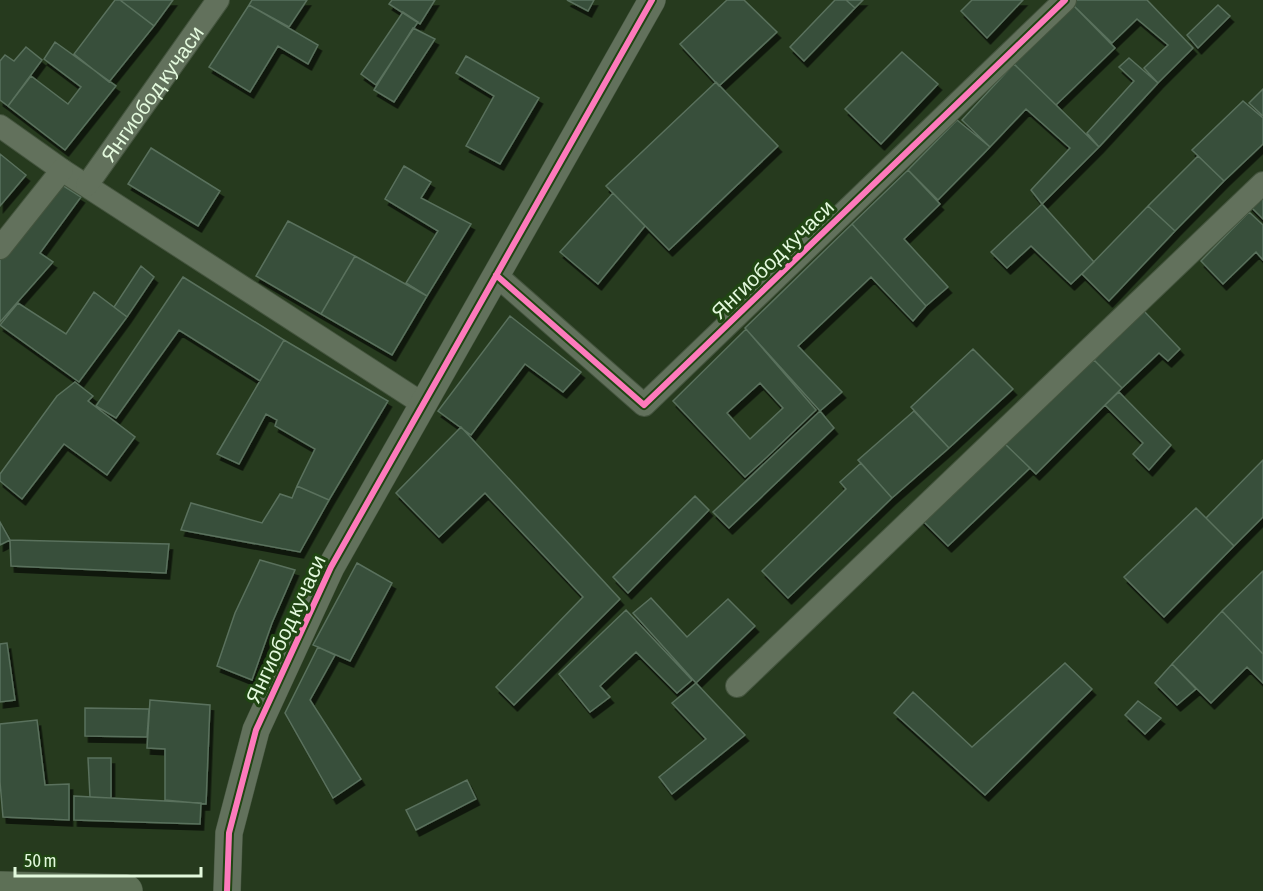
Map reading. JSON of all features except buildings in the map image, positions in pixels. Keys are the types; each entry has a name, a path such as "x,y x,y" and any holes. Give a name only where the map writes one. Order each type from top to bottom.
{"main road":[{"path":"0,888 126,891"}],"street":[{"name":"Янгиобод кучаси","path":"87,185 218,0"},
{"name":"Янгиобод кучаси","path":"227,891 229,833 256,730 331,567 652,0"},
{"name":"Янгиобод кучаси","path":"496,275 644,405 1065,0"},
{"path":"0,126 62,170 423,404"},
{"path":"0,248 62,170"},
{"path":"737,686 1263,183"}],"cycle path":[{"path":"227,891 229,833 256,730 331,567 652,0"},
{"path":"496,275 644,405 1065,0"}]}
